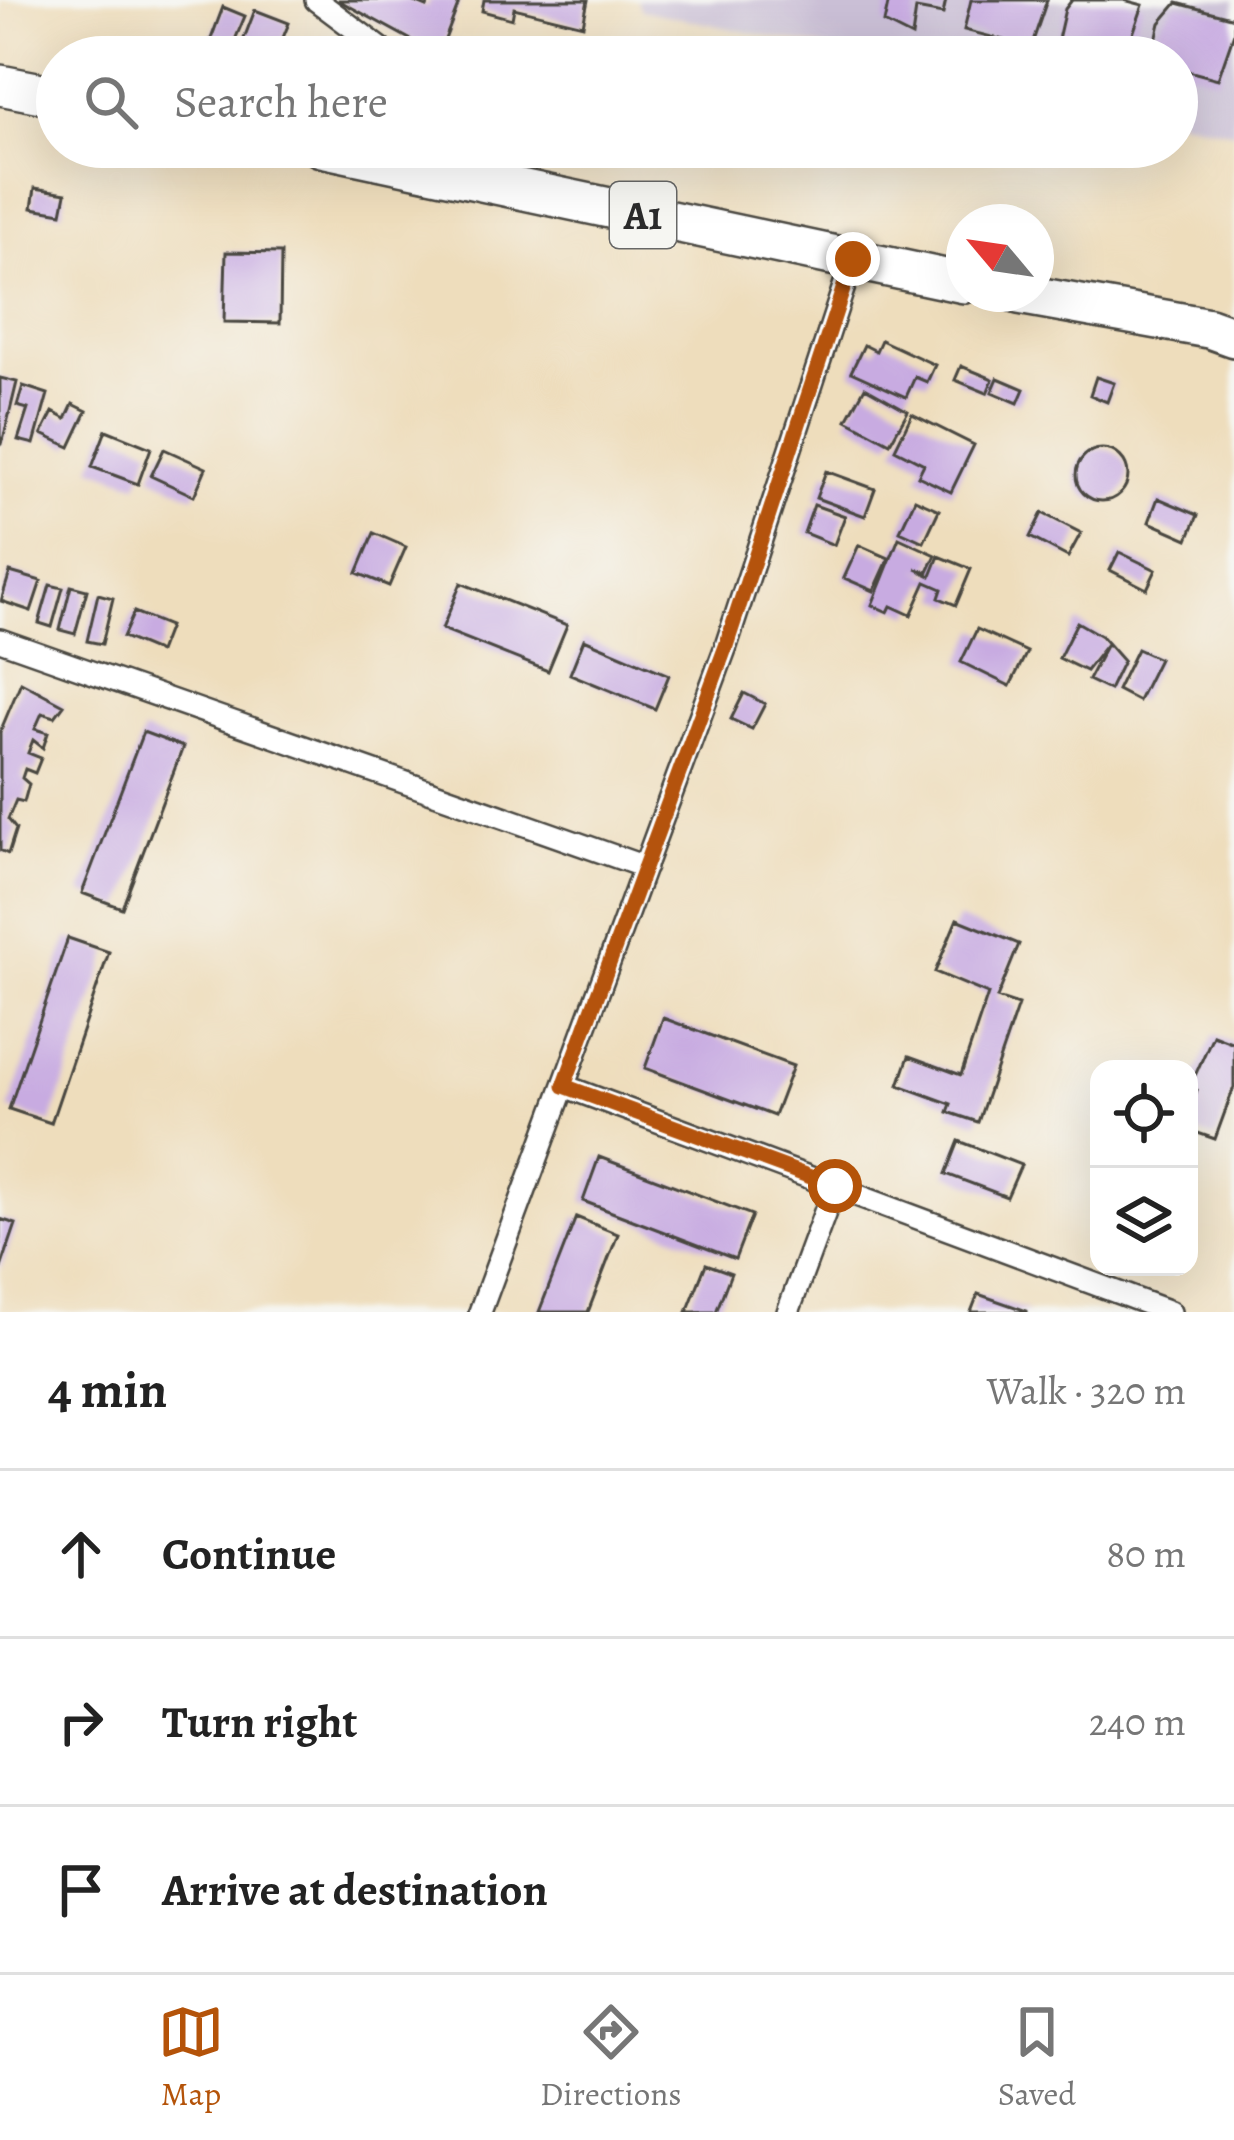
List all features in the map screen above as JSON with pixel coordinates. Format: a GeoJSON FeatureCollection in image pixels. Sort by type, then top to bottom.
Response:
{"type":"FeatureCollection","features":[{"type":"Feature","properties":{"kind":"highway"},"geometry":{"type":"LineString","coordinates":[[0,85],[36,92]]}},
{"type":"Feature","properties":{"kind":"highway","name":"A1"},"geometry":{"type":"LineString","coordinates":[[434,168],[946,279]]}},
{"type":"Feature","properties":{"kind":"highway"},"geometry":{"type":"LineString","coordinates":[[1054,300],[1209,328],[1234,337]]}},
{"type":"Feature","properties":{"kind":"street"},"geometry":{"type":"LineString","coordinates":[[316,0],[364,36]]}},
{"type":"Feature","properties":{"kind":"street"},"geometry":{"type":"LineString","coordinates":[[480,1312],[726,646],[853,259]]}},
{"type":"Feature","properties":{"kind":"street"},"geometry":{"type":"LineString","coordinates":[[0,640],[645,867]]}},
{"type":"Feature","properties":{"kind":"street"},"geometry":{"type":"LineString","coordinates":[[564,1086],[1170,1312]]}},
{"type":"Feature","properties":{"kind":"street"},"geometry":{"type":"LineString","coordinates":[[788,1312],[835,1186]]}},
{"type":"Feature","properties":{"kind":"shaded area"},"geometry":{"type":"Polygon","coordinates":[[[637,0],[1234,0],[1234,132],[1198,124],[1198,36],[767,36],[641,10],[637,0]]]}},
{"type":"Feature","properties":{"kind":"building"},"geometry":{"type":"Polygon","coordinates":[[[338,0],[410,0],[427,7],[430,0],[460,0],[446,36],[404,36],[338,0]]]}},
{"type":"Feature","properties":{"kind":"building"},"geometry":{"type":"Polygon","coordinates":[[[484,0],[588,0],[583,25],[514,8],[512,19],[482,11],[484,0]]]}},
{"type":"Feature","properties":{"kind":"building"},"geometry":{"type":"Polygon","coordinates":[[[889,0],[946,0],[943,14],[916,9],[912,36],[884,23],[889,0]]]}},
{"type":"Feature","properties":{"kind":"building"},"geometry":{"type":"Polygon","coordinates":[[[971,0],[1047,0],[1035,36],[988,36],[964,30],[971,0]]]}},
{"type":"Feature","properties":{"kind":"building"},"geometry":{"type":"Polygon","coordinates":[[[1072,0],[1124,0],[1143,5],[1132,36],[1059,36],[1072,0]]]}},
{"type":"Feature","properties":{"kind":"building"},"geometry":{"type":"Polygon","coordinates":[[[1177,3],[1234,18],[1234,33],[1218,79],[1198,74],[1198,36],[1157,36],[1160,23],[1177,3]]]}},
{"type":"Feature","properties":{"kind":"building"},"geometry":{"type":"Polygon","coordinates":[[[223,7],[245,16],[237,36],[212,36],[223,7]]]}},
{"type":"Feature","properties":{"kind":"building"},"geometry":{"type":"Polygon","coordinates":[[[255,10],[289,23],[284,36],[245,36],[255,10]]]}},
{"type":"Feature","properties":{"kind":"building"},"geometry":{"type":"Polygon","coordinates":[[[35,188],[66,193],[62,213],[32,208],[35,188]]]}},
{"type":"Feature","properties":{"kind":"building"},"geometry":{"type":"Polygon","coordinates":[[[226,252],[281,253],[280,323],[224,322],[226,252]]]}},
{"type":"Feature","properties":{"kind":"building"},"geometry":{"type":"Polygon","coordinates":[[[881,340],[935,365],[927,382],[915,377],[906,397],[851,372],[864,345],[876,351],[881,340]]]}},
{"type":"Feature","properties":{"kind":"building"},"geometry":{"type":"Polygon","coordinates":[[[961,366],[993,379],[987,393],[955,380],[961,366]]]}},
{"type":"Feature","properties":{"kind":"building"},"geometry":{"type":"Polygon","coordinates":[[[1096,377],[1114,383],[1107,402],[1090,395],[1096,377]]]}},
{"type":"Feature","properties":{"kind":"building"},"geometry":{"type":"Polygon","coordinates":[[[0,378],[17,382],[2,444],[0,444],[0,378]]]}},
{"type":"Feature","properties":{"kind":"building"},"geometry":{"type":"Polygon","coordinates":[[[998,378],[1024,389],[1018,403],[992,392],[998,378]]]}},
{"type":"Feature","properties":{"kind":"building"},"geometry":{"type":"Polygon","coordinates":[[[23,386],[48,394],[34,444],[18,440],[28,409],[17,406],[23,386]]]}},
{"type":"Feature","properties":{"kind":"building"},"geometry":{"type":"Polygon","coordinates":[[[865,387],[908,411],[890,443],[847,420],[865,387]]]}},
{"type":"Feature","properties":{"kind":"building"},"geometry":{"type":"Polygon","coordinates":[[[73,404],[87,411],[70,447],[42,434],[53,412],[66,419],[73,404]]]}},
{"type":"Feature","properties":{"kind":"building"},"geometry":{"type":"Polygon","coordinates":[[[912,414],[974,445],[951,492],[918,476],[924,464],[895,449],[912,414]]]}},
{"type":"Feature","properties":{"kind":"building"},"geometry":{"type":"Polygon","coordinates":[[[106,430],[151,448],[138,484],[92,467],[106,430]]]}},
{"type":"Feature","properties":{"kind":"building"},"geometry":{"type":"Polygon","coordinates":[[[164,449],[206,468],[194,496],[151,476],[164,449]]]}},
{"type":"Feature","properties":{"kind":"building"},"geometry":{"type":"Polygon","coordinates":[[[1102,449],[1121,456],[1128,475],[1121,494],[1102,501],[1083,494],[1076,475],[1083,456],[1102,449]]]}},
{"type":"Feature","properties":{"kind":"building"},"geometry":{"type":"Polygon","coordinates":[[[826,471],[875,489],[865,516],[816,498],[826,471]]]}},
{"type":"Feature","properties":{"kind":"building"},"geometry":{"type":"Polygon","coordinates":[[[1158,498],[1198,515],[1188,539],[1149,522],[1158,498]]]}},
{"type":"Feature","properties":{"kind":"building"},"geometry":{"type":"Polygon","coordinates":[[[915,499],[939,510],[924,542],[900,531],[915,499]]]}},
{"type":"Feature","properties":{"kind":"building"},"geometry":{"type":"Polygon","coordinates":[[[814,505],[845,516],[834,545],[804,533],[814,505]]]}},
{"type":"Feature","properties":{"kind":"building"},"geometry":{"type":"Polygon","coordinates":[[[1042,513],[1081,533],[1068,557],[1030,537],[1042,513]]]}},
{"type":"Feature","properties":{"kind":"building"},"geometry":{"type":"Polygon","coordinates":[[[374,533],[406,547],[389,586],[357,573],[374,533]]]}},
{"type":"Feature","properties":{"kind":"building"},"geometry":{"type":"Polygon","coordinates":[[[899,538],[936,555],[928,572],[916,569],[931,576],[939,556],[971,569],[956,605],[939,598],[942,589],[926,582],[911,615],[891,606],[888,612],[872,605],[899,538]]]}},
{"type":"Feature","properties":{"kind":"building"},"geometry":{"type":"Polygon","coordinates":[[[859,545],[889,558],[874,591],[844,578],[859,545]]]}},
{"type":"Feature","properties":{"kind":"building"},"geometry":{"type":"Polygon","coordinates":[[[1119,552],[1156,570],[1147,589],[1110,570],[1119,552]]]}},
{"type":"Feature","properties":{"kind":"building"},"geometry":{"type":"Polygon","coordinates":[[[10,572],[41,581],[31,611],[1,601],[10,572]]]}},
{"type":"Feature","properties":{"kind":"building"},"geometry":{"type":"Polygon","coordinates":[[[461,583],[567,625],[548,671],[442,629],[461,583]]]}},
{"type":"Feature","properties":{"kind":"building"},"geometry":{"type":"Polygon","coordinates":[[[50,585],[63,588],[52,627],[39,623],[50,585]]]}},
{"type":"Feature","properties":{"kind":"building"},"geometry":{"type":"Polygon","coordinates":[[[71,586],[87,590],[75,634],[60,630],[71,586]]]}},
{"type":"Feature","properties":{"kind":"building"},"geometry":{"type":"Polygon","coordinates":[[[98,594],[113,598],[102,644],[87,641],[98,594]]]}},
{"type":"Feature","properties":{"kind":"building"},"geometry":{"type":"Polygon","coordinates":[[[134,612],[169,626],[159,652],[123,637],[134,612]]]}},
{"type":"Feature","properties":{"kind":"building"},"geometry":{"type":"Polygon","coordinates":[[[1077,622],[1101,636],[1123,661],[1109,690],[1088,680],[1107,644],[1086,671],[1059,658],[1077,622]]]}},
{"type":"Feature","properties":{"kind":"building"},"geometry":{"type":"Polygon","coordinates":[[[977,629],[1027,652],[1010,686],[961,662],[977,629]]]}},
{"type":"Feature","properties":{"kind":"building"},"geometry":{"type":"Polygon","coordinates":[[[584,639],[669,675],[655,709],[570,674],[584,639]]]}},
{"type":"Feature","properties":{"kind":"building"},"geometry":{"type":"Polygon","coordinates":[[[1137,649],[1159,659],[1138,701],[1117,690],[1137,649]]]}},
{"type":"Feature","properties":{"kind":"building"},"geometry":{"type":"Polygon","coordinates":[[[21,682],[64,705],[55,717],[42,713],[35,729],[48,733],[43,748],[33,740],[28,753],[41,758],[35,773],[25,769],[22,778],[29,784],[24,802],[16,800],[8,819],[16,829],[8,854],[0,850],[0,732],[21,682]]]}},
{"type":"Feature","properties":{"kind":"building"},"geometry":{"type":"Polygon","coordinates":[[[744,693],[765,704],[752,729],[731,719],[744,693]]]}},
{"type":"Feature","properties":{"kind":"building"},"geometry":{"type":"Polygon","coordinates":[[[143,732],[183,747],[122,908],[82,893],[143,732]]]}},
{"type":"Feature","properties":{"kind":"building"},"geometry":{"type":"Polygon","coordinates":[[[957,919],[1019,944],[997,998],[1018,1005],[978,1122],[948,1112],[951,1104],[899,1085],[909,1056],[961,1075],[988,994],[935,972],[957,919]]]}},
{"type":"Feature","properties":{"kind":"building"},"geometry":{"type":"Polygon","coordinates":[[[68,938],[109,952],[51,1123],[9,1109],[68,938]]]}},
{"type":"Feature","properties":{"kind":"building"},"geometry":{"type":"Polygon","coordinates":[[[663,1018],[793,1066],[774,1116],[645,1068],[663,1018]]]}},
{"type":"Feature","properties":{"kind":"building"},"geometry":{"type":"Polygon","coordinates":[[[1213,1035],[1234,1043],[1234,1087],[1215,1139],[1198,1133],[1198,1069],[1213,1035]]]}},
{"type":"Feature","properties":{"kind":"building"},"geometry":{"type":"Polygon","coordinates":[[[959,1141],[1021,1165],[1007,1197],[946,1174],[959,1141]]]}},
{"type":"Feature","properties":{"kind":"building"},"geometry":{"type":"Polygon","coordinates":[[[599,1157],[752,1215],[735,1259],[583,1201],[599,1157]]]}},
{"type":"Feature","properties":{"kind":"building"},"geometry":{"type":"Polygon","coordinates":[[[576,1217],[618,1234],[588,1312],[539,1312],[576,1217]]]}},
{"type":"Feature","properties":{"kind":"building"},"geometry":{"type":"Polygon","coordinates":[[[0,1219],[16,1224],[1,1268],[0,1268],[0,1219]]]}},
{"type":"Feature","properties":{"kind":"building"},"geometry":{"type":"Polygon","coordinates":[[[706,1264],[731,1273],[716,1312],[687,1312],[706,1264]]]}},
{"type":"Feature","properties":{"kind":"building"},"geometry":{"type":"Polygon","coordinates":[[[978,1294],[1027,1311],[1027,1312],[971,1312],[978,1294]]]}},
{"type":"Feature","properties":{"kind":"route"},"geometry":{"type":"LineString","coordinates":[[835,1186],[564,1086],[726,646],[853,259]]}}]}
